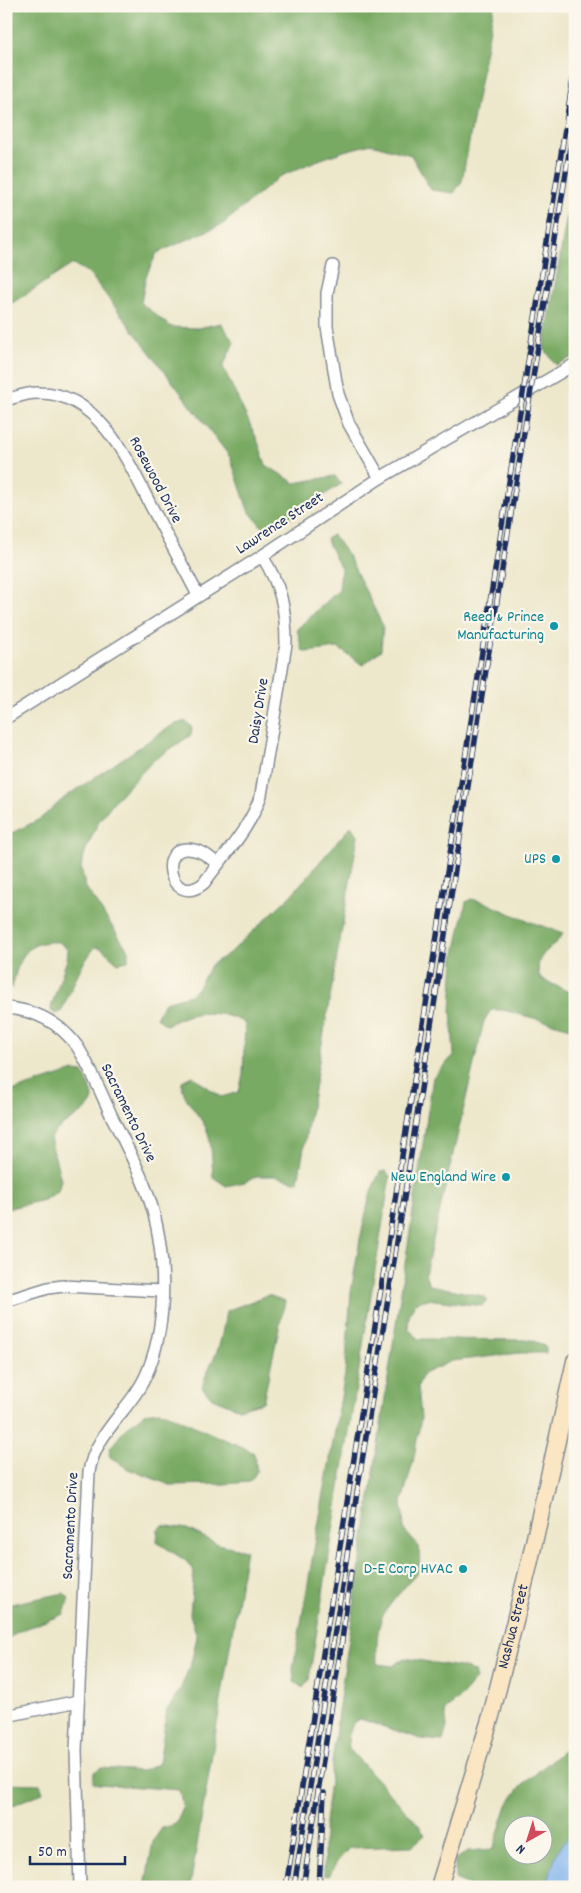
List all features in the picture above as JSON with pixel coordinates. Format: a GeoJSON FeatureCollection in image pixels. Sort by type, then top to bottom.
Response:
{"type":"FeatureCollection","features":[{"type":"Feature","properties":{"kind":"main road","name":"Nashua Street"},"geometry":{"type":"LineString","coordinates":[[439,1887],[491,1716],[528,1569],[575,1361]]}},
{"type":"Feature","properties":{"kind":"street"},"geometry":{"type":"LineString","coordinates":[[333,266],[327,293],[327,327],[338,394],[349,424],[380,478]]}},
{"type":"Feature","properties":{"kind":"street","name":"Lawrence Street"},"geometry":{"type":"LineString","coordinates":[[6,718],[262,556],[380,478],[575,364]]}},
{"type":"Feature","properties":{"kind":"street","name":"Rosewood Drive"},"geometry":{"type":"LineString","coordinates":[[6,400],[40,393],[55,395],[78,405],[105,427],[122,450],[198,595]]}},
{"type":"Feature","properties":{"kind":"street","name":"Daisy Drive"},"geometry":{"type":"LineString","coordinates":[[218,864],[248,824],[256,809],[260,796],[286,644],[286,621],[282,598],[274,576],[262,556]]}},
{"type":"Feature","properties":{"kind":"street","name":"Sacramento Drive"},"geometry":{"type":"LineString","coordinates":[[6,1008],[32,1012],[55,1024],[70,1037],[82,1054],[143,1182],[150,1202],[159,1245],[162,1291],[161,1308],[156,1342],[147,1374],[131,1401],[102,1439],[91,1462],[78,1701],[76,1790],[80,1887]]}},
{"type":"Feature","properties":{"kind":"street"},"geometry":{"type":"LineString","coordinates":[[6,1301],[48,1288],[63,1286],[162,1291]]}},
{"type":"Feature","properties":{"kind":"street"},"geometry":{"type":"LineString","coordinates":[[6,1716],[78,1701]]}},
{"type":"Feature","properties":{"kind":"green space"},"geometry":{"type":"Polygon","coordinates":[[[6,6],[494,6],[462,181],[454,193],[431,190],[411,155],[371,144],[344,151],[279,177],[223,224],[157,253],[146,276],[141,303],[171,327],[198,328],[221,323],[234,342],[223,367],[257,439],[266,465],[295,483],[335,476],[341,484],[267,533],[248,510],[230,457],[89,273],[73,264],[6,307],[6,6]]]}},
{"type":"Feature","properties":{"kind":"green space"},"geometry":{"type":"Polygon","coordinates":[[[575,169],[575,356],[556,365],[544,348],[575,169]]]}},
{"type":"Feature","properties":{"kind":"green space"},"geometry":{"type":"Polygon","coordinates":[[[333,535],[348,555],[383,626],[381,650],[363,665],[338,648],[306,652],[302,650],[297,629],[339,590],[341,569],[326,539],[333,535]]]}},
{"type":"Feature","properties":{"kind":"green space"},"geometry":{"type":"Polygon","coordinates":[[[185,721],[192,727],[191,735],[154,760],[115,800],[99,821],[85,852],[81,867],[85,886],[128,950],[128,961],[118,963],[101,948],[95,947],[81,967],[61,1012],[56,1014],[51,1011],[52,1004],[67,959],[68,950],[59,942],[38,944],[31,948],[21,960],[12,988],[6,985],[6,836],[40,819],[64,798],[171,726],[185,721]]]}},
{"type":"Feature","properties":{"kind":"green space"},"geometry":{"type":"Polygon","coordinates":[[[351,826],[358,836],[298,1182],[275,1176],[257,1176],[245,1182],[226,1186],[213,1177],[208,1133],[185,1095],[182,1081],[192,1076],[221,1097],[239,1092],[243,1074],[245,1023],[225,1015],[209,1013],[194,1014],[166,1025],[156,1017],[165,1002],[190,995],[198,987],[211,965],[232,951],[292,894],[351,826]]]}},
{"type":"Feature","properties":{"kind":"green space"},"geometry":{"type":"Polygon","coordinates":[[[471,899],[484,902],[525,920],[563,933],[541,957],[538,969],[540,978],[575,995],[575,1029],[503,1010],[491,1010],[484,1021],[425,1274],[430,1285],[483,1296],[488,1300],[482,1306],[427,1299],[415,1303],[409,1316],[408,1329],[419,1339],[532,1340],[546,1347],[546,1353],[520,1353],[452,1361],[423,1374],[418,1386],[421,1418],[413,1462],[402,1502],[404,1530],[419,1547],[420,1570],[383,1615],[379,1625],[377,1664],[393,1666],[405,1658],[465,1668],[474,1671],[476,1679],[458,1700],[445,1710],[447,1727],[443,1741],[421,1739],[360,1719],[353,1723],[348,1738],[349,1749],[418,1824],[425,1835],[412,1846],[349,1848],[337,1862],[329,1876],[324,1875],[324,1831],[338,1712],[433,1077],[454,1055],[451,1011],[454,958],[466,902],[471,899]]]}},
{"type":"Feature","properties":{"kind":"green space"},"geometry":{"type":"Polygon","coordinates":[[[74,1071],[83,1072],[93,1098],[87,1109],[60,1127],[50,1138],[61,1180],[58,1191],[44,1200],[6,1209],[6,1093],[74,1071]]]}},
{"type":"Feature","properties":{"kind":"green space"},"geometry":{"type":"Polygon","coordinates":[[[386,1171],[390,1177],[309,1680],[303,1688],[294,1682],[293,1668],[345,1374],[351,1292],[371,1191],[380,1172],[386,1171]]]}},
{"type":"Feature","properties":{"kind":"green space"},"geometry":{"type":"Polygon","coordinates":[[[268,1295],[285,1301],[263,1402],[239,1409],[212,1398],[202,1388],[219,1346],[226,1311],[268,1295]]]}},
{"type":"Feature","properties":{"kind":"green space"},"geometry":{"type":"Polygon","coordinates":[[[159,1411],[254,1453],[257,1471],[250,1482],[170,1485],[128,1469],[110,1457],[110,1448],[126,1428],[145,1413],[159,1411]]]}},
{"type":"Feature","properties":{"kind":"green space"},"geometry":{"type":"Polygon","coordinates":[[[162,1525],[187,1529],[218,1544],[246,1550],[190,1887],[145,1887],[153,1841],[162,1828],[176,1824],[183,1808],[179,1790],[98,1784],[93,1782],[94,1772],[101,1768],[142,1771],[159,1763],[167,1710],[180,1690],[191,1663],[197,1637],[190,1614],[194,1571],[186,1561],[157,1542],[158,1530],[162,1525]]]}},
{"type":"Feature","properties":{"kind":"green space"},"geometry":{"type":"Polygon","coordinates":[[[64,1593],[69,1598],[64,1614],[17,1632],[6,1641],[6,1605],[64,1593]]]}},
{"type":"Feature","properties":{"kind":"green space"},"geometry":{"type":"Polygon","coordinates":[[[575,1741],[575,1829],[557,1852],[554,1862],[554,1816],[504,1816],[504,1866],[553,1866],[546,1887],[470,1887],[455,1879],[455,1860],[468,1851],[493,1849],[507,1805],[522,1785],[575,1741]]]}},
{"type":"Feature","properties":{"kind":"green space"},"geometry":{"type":"Polygon","coordinates":[[[6,1783],[40,1784],[43,1793],[6,1809],[6,1783]]]}},
{"type":"Feature","properties":{"kind":"water"},"geometry":{"type":"Polygon","coordinates":[[[575,1829],[575,1887],[546,1887],[557,1852],[575,1829]]]}},
{"type":"Feature","properties":{"kind":"railway"},"geometry":{"type":"LineString","coordinates":[[286,1887],[575,66]]}},
{"type":"Feature","properties":{"kind":"railway"},"geometry":{"type":"LineString","coordinates":[[294,1887],[575,116]]}},
{"type":"Feature","properties":{"kind":"railway"},"geometry":{"type":"LineString","coordinates":[[303,1887],[351,1572]]}},
{"type":"Feature","properties":{"kind":"railway"},"geometry":{"type":"LineString","coordinates":[[319,1887],[324,1793]]}},
{"type":"Feature","properties":{"kind":"place","name":"Reed & Prince Manufacturing"},"geometry":{"type":"Point","coordinates":[554,626]}},
{"type":"Feature","properties":{"kind":"place","name":"UPS"},"geometry":{"type":"Point","coordinates":[556,859]}},
{"type":"Feature","properties":{"kind":"place","name":"New England Wire"},"geometry":{"type":"Point","coordinates":[506,1177]}},
{"type":"Feature","properties":{"kind":"place","name":"D-E Corp HVAC"},"geometry":{"type":"Point","coordinates":[463,1569]}}]}
